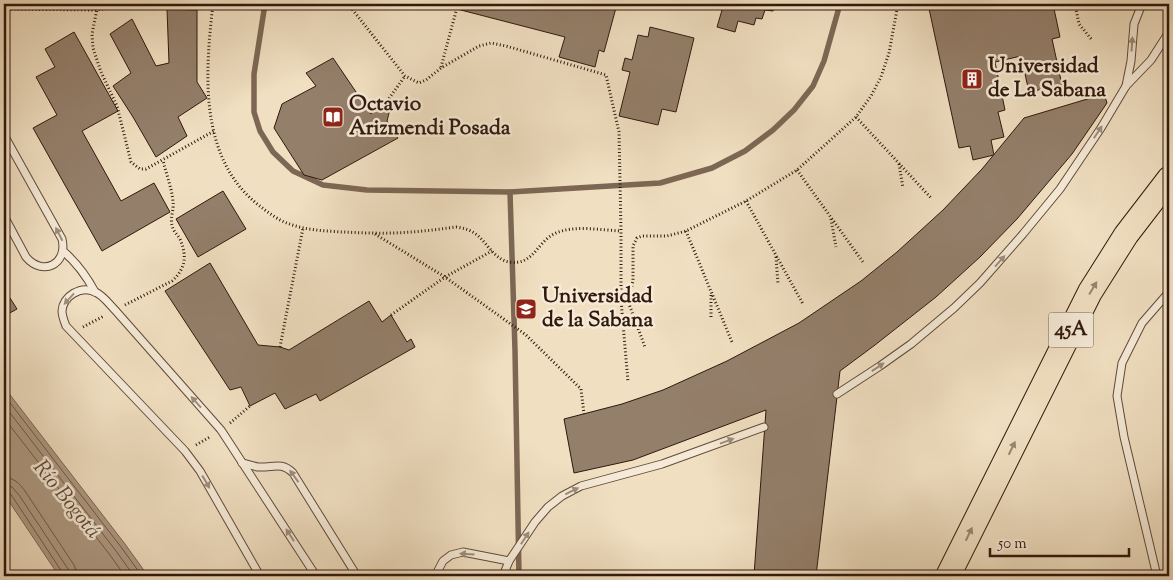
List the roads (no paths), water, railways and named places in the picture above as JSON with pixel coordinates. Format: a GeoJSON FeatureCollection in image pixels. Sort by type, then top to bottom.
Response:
{"type":"FeatureCollection","features":[{"type":"Feature","properties":{"kind":"highway","name":"45A"},"geometry":{"type":"LineString","coordinates":[[948,576],[1090,292],[1126,235],[1169,179]]}},
{"type":"Feature","properties":{"kind":"lane"},"geometry":{"type":"LineString","coordinates":[[1126,86],[1131,61],[1134,24],[1142,4]]}},
{"type":"Feature","properties":{"kind":"lane"},"geometry":{"type":"LineString","coordinates":[[836,394],[911,344],[954,308],[980,282],[1024,234],[1060,189],[1102,128],[1126,86],[1151,60],[1169,32]]}},
{"type":"Feature","properties":{"kind":"lane"},"geometry":{"type":"LineString","coordinates":[[4,135],[62,240],[63,251],[58,261],[50,266],[34,265],[26,258],[4,216]]}},
{"type":"Feature","properties":{"kind":"lane"},"geometry":{"type":"LineString","coordinates":[[63,251],[78,265],[94,292]]}},
{"type":"Feature","properties":{"kind":"lane"},"geometry":{"type":"LineString","coordinates":[[260,576],[200,471],[185,451],[66,326],[62,308],[64,302],[76,292],[83,290],[94,292],[101,296],[221,430],[316,576]]}},
{"type":"Feature","properties":{"kind":"lane"},"geometry":{"type":"LineString","coordinates":[[1157,576],[1124,437],[1117,396],[1122,363],[1142,324],[1169,292]]}},
{"type":"Feature","properties":{"kind":"lane"},"geometry":{"type":"LineString","coordinates":[[503,576],[535,522],[548,507],[562,496],[580,486],[662,464],[764,427]]}},
{"type":"Feature","properties":{"kind":"lane"},"geometry":{"type":"LineString","coordinates":[[242,463],[260,467],[279,465],[288,468],[293,473],[357,576]]}},
{"type":"Feature","properties":{"kind":"lane"},"geometry":{"type":"LineString","coordinates":[[435,576],[443,562],[451,555],[463,552],[512,558]]}},
{"type":"Feature","properties":{"kind":"water","name":"Río Bogotá"},"geometry":{"type":"Polygon","coordinates":[[[4,387],[148,576],[59,576],[4,494],[4,387]]]}},
{"type":"Feature","properties":{"kind":"waterway"},"geometry":{"type":"LineString","coordinates":[[265,4],[254,74],[254,112],[260,131],[273,152],[293,171],[323,185],[367,190],[510,192],[660,183],[712,168],[745,151],[773,130],[794,110],[813,86],[824,61],[840,4]]}},
{"type":"Feature","properties":{"kind":"waterway"},"geometry":{"type":"LineString","coordinates":[[510,192],[519,576]]}},
{"type":"Feature","properties":{"kind":"place","name":"Universidad de La Sabana"},"geometry":{"type":"Point","coordinates":[972,79]}},
{"type":"Feature","properties":{"kind":"place","name":"Octavio Arizmendi Posada"},"geometry":{"type":"Point","coordinates":[333,117]}},
{"type":"Feature","properties":{"kind":"place","name":"Universidad de la Sabana"},"geometry":{"type":"Point","coordinates":[526,309]}}]}
